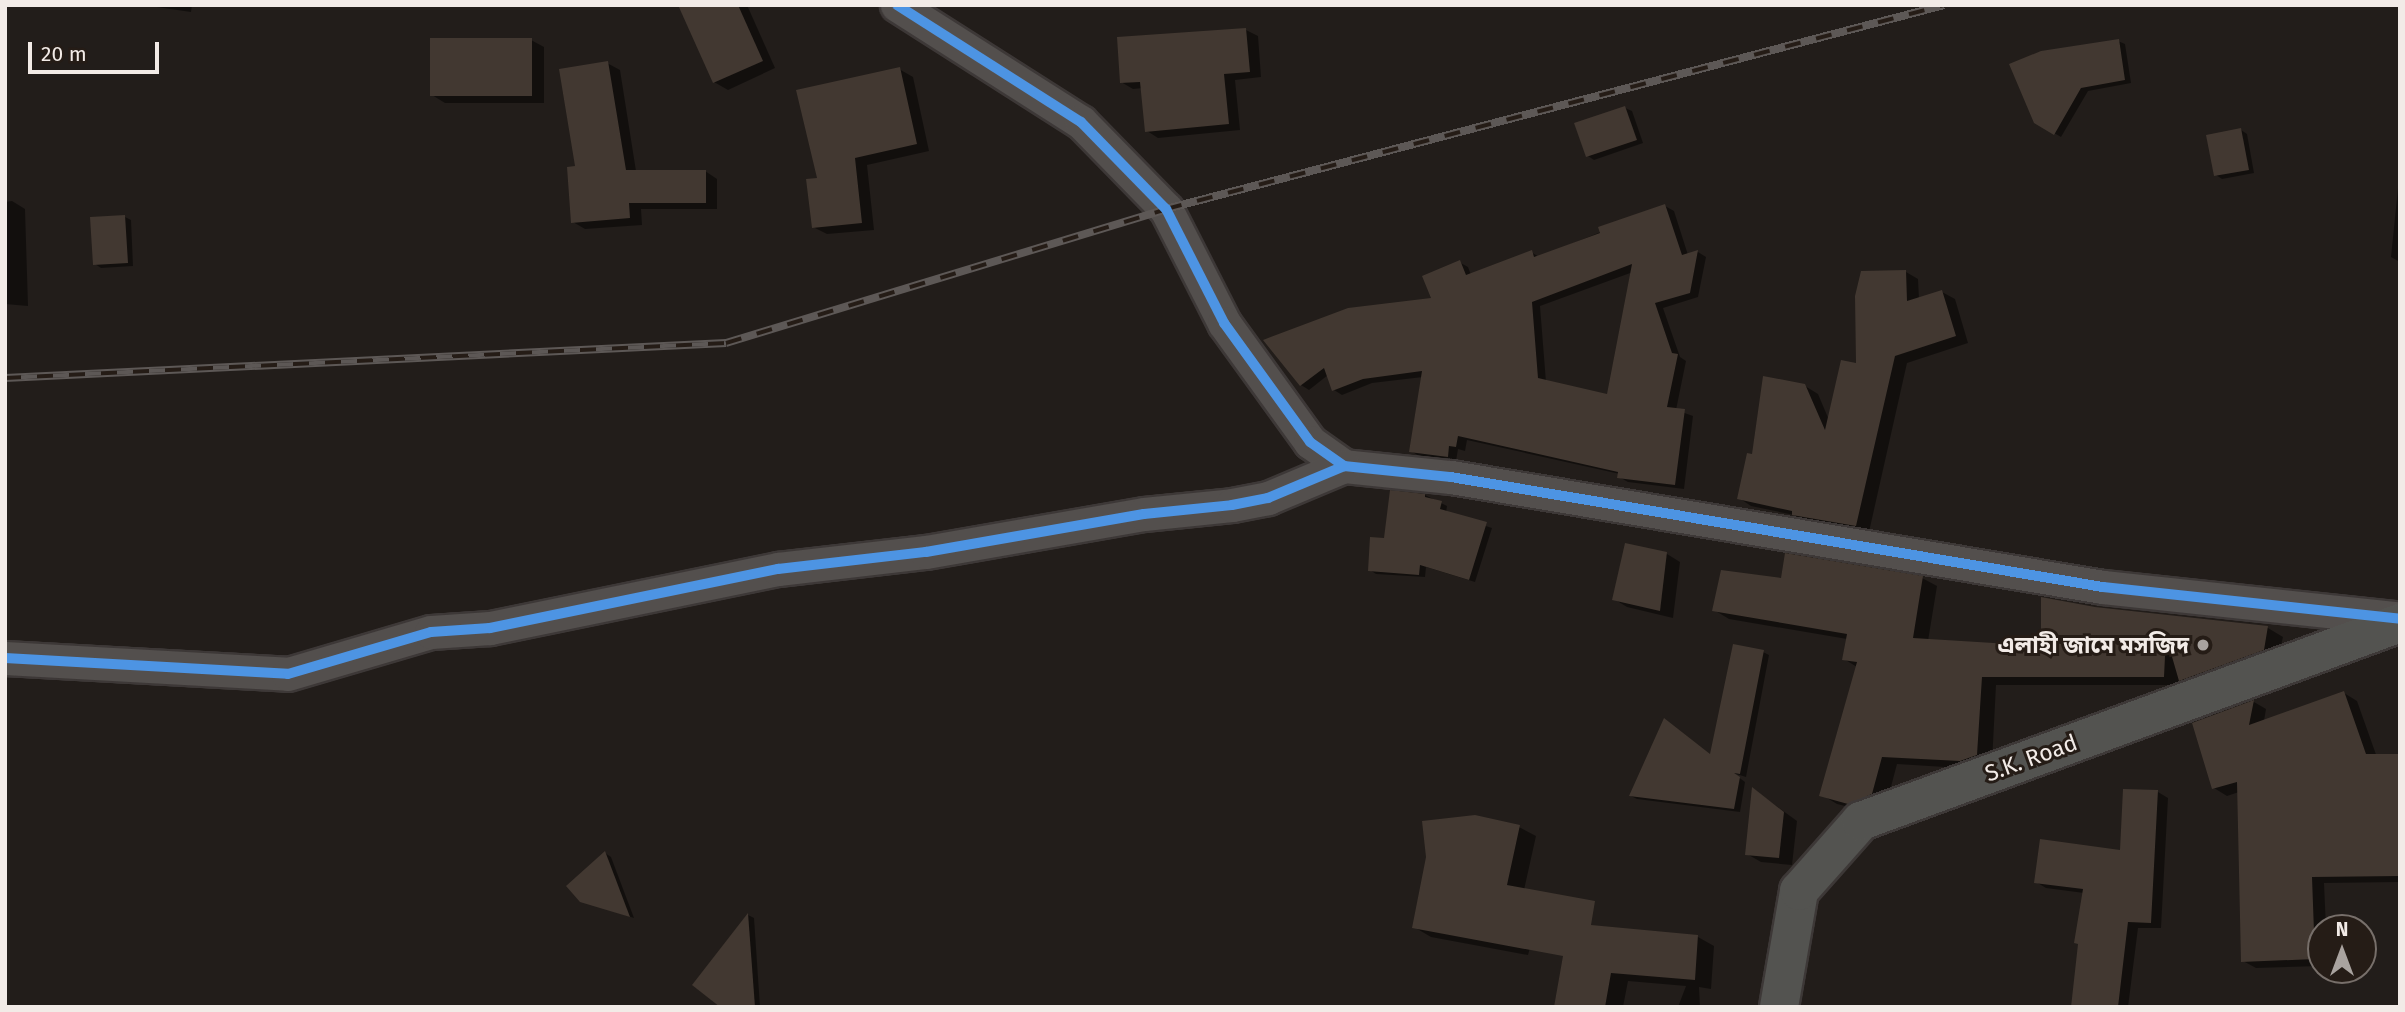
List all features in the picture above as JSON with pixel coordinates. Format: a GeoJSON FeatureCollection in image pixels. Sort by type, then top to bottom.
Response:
{"type":"FeatureCollection","features":[{"type":"Feature","properties":{"kind":"main road","name":"S.K. Road"},"geometry":{"type":"LineString","coordinates":[[1779,1007],[1800,891],[1861,821],[2400,621]]}},
{"type":"Feature","properties":{"kind":"street"},"geometry":{"type":"LineString","coordinates":[[897,5],[1081,122],[1166,209],[1224,323],[1310,442],[1344,467]]}},
{"type":"Feature","properties":{"kind":"street"},"geometry":{"type":"LineString","coordinates":[[5,658],[288,674],[431,632],[490,628],[778,569],[926,552],[1144,514],[1231,505],[1268,498],[1344,467],[1451,477],[2103,587],[2400,621]]}},
{"type":"Feature","properties":{"kind":"building"},"geometry":{"type":"Polygon","coordinates":[[[678,5],[738,5],[763,61],[713,83],[678,5]]]}},
{"type":"Feature","properties":{"kind":"building"},"geometry":{"type":"Polygon","coordinates":[[[1246,28],[1250,72],[1224,74],[1229,124],[1145,132],[1140,82],[1120,83],[1117,37],[1246,28]]]}},
{"type":"Feature","properties":{"kind":"building"},"geometry":{"type":"Polygon","coordinates":[[[430,38],[532,38],[532,96],[430,96],[430,38]]]}},
{"type":"Feature","properties":{"kind":"building"},"geometry":{"type":"Polygon","coordinates":[[[2119,39],[2125,80],[2081,88],[2054,135],[2034,123],[2009,64],[2041,51],[2119,39]]]}},
{"type":"Feature","properties":{"kind":"building"},"geometry":{"type":"Polygon","coordinates":[[[608,61],[626,170],[706,170],[706,203],[629,203],[630,218],[571,223],[567,167],[575,166],[559,69],[608,61]]]}},
{"type":"Feature","properties":{"kind":"building"},"geometry":{"type":"Polygon","coordinates":[[[900,67],[917,144],[855,158],[862,223],[812,228],[806,179],[817,178],[796,90],[900,67]]]}},
{"type":"Feature","properties":{"kind":"building"},"geometry":{"type":"Polygon","coordinates":[[[1625,106],[1637,140],[1586,157],[1574,123],[1625,106]]]}},
{"type":"Feature","properties":{"kind":"building"},"geometry":{"type":"Polygon","coordinates":[[[2241,128],[2249,170],[2214,176],[2206,135],[2241,128]]]}},
{"type":"Feature","properties":{"kind":"building"},"geometry":{"type":"Polygon","coordinates":[[[1665,204],[1682,255],[1698,250],[1690,293],[1655,303],[1672,353],[1678,354],[1667,407],[1685,409],[1675,485],[1617,478],[1618,472],[1458,436],[1456,447],[1449,446],[1448,457],[1409,452],[1422,371],[1363,379],[1332,391],[1324,368],[1300,386],[1263,340],[1348,308],[1431,298],[1422,276],[1460,260],[1466,275],[1532,250],[1534,257],[1600,233],[1598,227],[1665,204]],[[1632,264],[1532,302],[1538,378],[1607,394],[1632,264]]]}},
{"type":"Feature","properties":{"kind":"building"},"geometry":{"type":"Polygon","coordinates":[[[125,215],[128,263],[93,265],[90,217],[125,215]]]}},
{"type":"Feature","properties":{"kind":"building"},"geometry":{"type":"Polygon","coordinates":[[[1906,270],[1907,301],[1942,290],[1956,336],[1895,356],[1856,526],[1792,515],[1792,511],[1737,499],[1747,453],[1752,454],[1763,376],[1805,384],[1825,430],[1841,360],[1856,363],[1855,296],[1861,271],[1906,270]]]}},
{"type":"Feature","properties":{"kind":"building"},"geometry":{"type":"Polygon","coordinates":[[[1390,490],[1425,494],[1425,497],[1442,501],[1440,509],[1487,522],[1469,580],[1420,565],[1419,575],[1368,571],[1370,537],[1384,538],[1390,490]]]}},
{"type":"Feature","properties":{"kind":"building"},"geometry":{"type":"Polygon","coordinates":[[[1625,543],[1667,552],[1660,611],[1612,600],[1625,543]]]}},
{"type":"Feature","properties":{"kind":"building"},"geometry":{"type":"Polygon","coordinates":[[[1785,553],[1923,576],[1913,638],[2041,646],[2041,597],[2095,607],[2268,626],[2264,650],[2179,681],[2166,636],[2164,677],[1982,677],[1977,755],[1960,761],[1882,757],[1872,794],[1848,804],[1819,796],[1857,662],[1842,660],[1847,634],[1712,611],[1721,570],[1781,578],[1785,553]]]}},
{"type":"Feature","properties":{"kind":"building"},"geometry":{"type":"Polygon","coordinates":[[[1733,644],[1764,650],[1740,774],[1734,773],[1740,777],[1734,809],[1629,796],[1664,718],[1710,754],[1733,644]]]}},
{"type":"Feature","properties":{"kind":"building"},"geometry":{"type":"Polygon","coordinates":[[[2344,691],[2366,754],[2400,754],[2400,876],[2312,877],[2313,914],[2307,914],[2307,959],[2241,962],[2237,782],[2212,789],[2192,723],[2254,700],[2249,725],[2344,691]]]}},
{"type":"Feature","properties":{"kind":"building"},"geometry":{"type":"Polygon","coordinates":[[[1752,787],[1784,812],[1779,858],[1745,855],[1752,787]]]}},
{"type":"Feature","properties":{"kind":"building"},"geometry":{"type":"Polygon","coordinates":[[[2123,789],[2158,790],[2151,923],[2128,922],[2118,1007],[2071,1007],[2078,944],[2074,943],[2083,889],[2034,883],[2040,839],[2120,850],[2123,789]]]}},
{"type":"Feature","properties":{"kind":"building"},"geometry":{"type":"Polygon","coordinates":[[[1475,815],[1520,825],[1507,885],[1595,901],[1591,925],[1698,935],[1695,980],[1611,973],[1605,1007],[1554,1007],[1563,956],[1412,928],[1426,857],[1422,821],[1475,815]]]}},
{"type":"Feature","properties":{"kind":"building"},"geometry":{"type":"Polygon","coordinates":[[[605,851],[630,917],[580,902],[566,886],[605,851]]]}},
{"type":"Feature","properties":{"kind":"building"},"geometry":{"type":"Polygon","coordinates":[[[748,913],[755,1007],[720,1007],[692,985],[748,913]]]}},
{"type":"Feature","properties":{"kind":"railway"},"geometry":{"type":"LineString","coordinates":[[5,378],[726,343],[1166,209],[1944,5]]}},
{"type":"Feature","properties":{"kind":"cycle path"},"geometry":{"type":"LineString","coordinates":[[897,5],[1081,122],[1166,209],[1224,323],[1310,442],[1344,466],[1451,477],[2103,587],[2400,619]]}},
{"type":"Feature","properties":{"kind":"cycle path"},"geometry":{"type":"LineString","coordinates":[[5,658],[288,674],[431,632],[490,628],[778,569],[926,552],[1144,514],[1232,505],[1268,498],[1344,466]]}},
{"type":"Feature","properties":{"kind":"place","name":"এলাহী জামে মসজিদ"},"geometry":{"type":"Point","coordinates":[2203,645]}}]}
